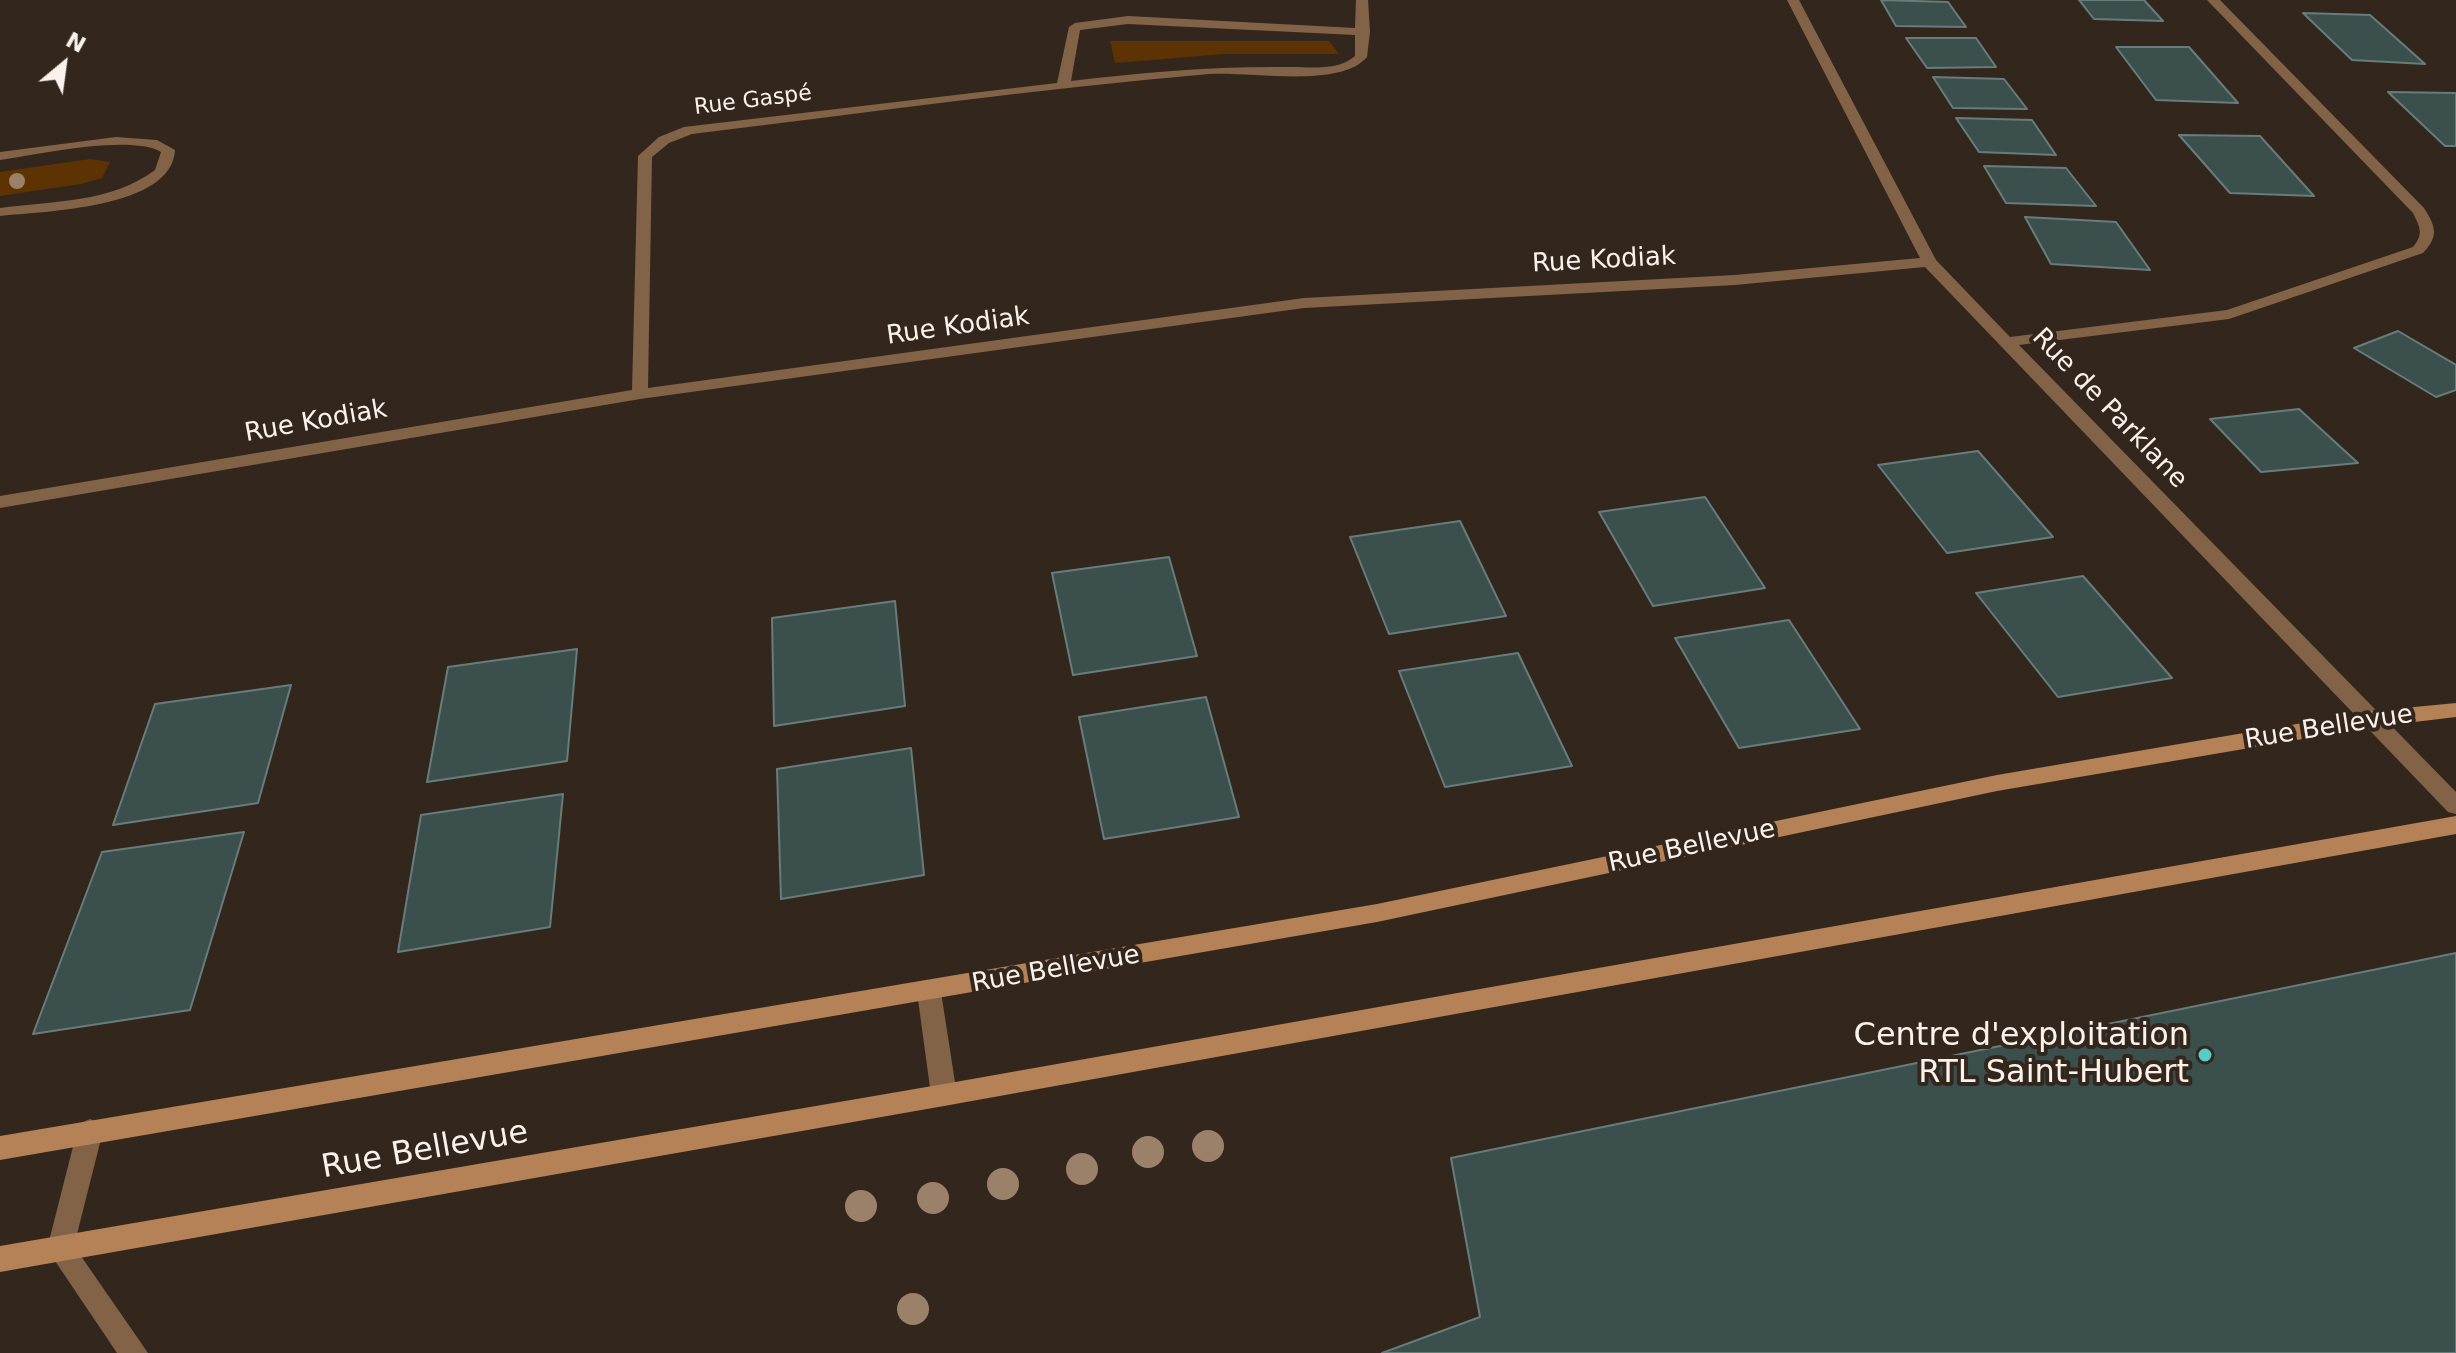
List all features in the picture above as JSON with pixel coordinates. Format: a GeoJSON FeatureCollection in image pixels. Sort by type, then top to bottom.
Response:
{"type":"FeatureCollection","features":[{"type":"Feature","properties":{"kind":"street","name":"Rue Gaspé"},"geometry":{"type":"LineString","coordinates":[[640,394],[645,156],[664,140],[689,130],[1214,70],[1321,71],[1351,66],[1361,57],[1364,32],[1362,0]]}},
{"type":"Feature","properties":{"kind":"street","name":"Rue de Parklane"},"geometry":{"type":"LineString","coordinates":[[1793,0],[1929,262],[2456,806]]}},
{"type":"Feature","properties":{"kind":"street"},"geometry":{"type":"LineString","coordinates":[[2006,342],[2229,314],[2405,254],[2425,243],[2428,228],[2419,211],[2213,0]]}},
{"type":"Feature","properties":{"kind":"street"},"geometry":{"type":"LineString","coordinates":[[1063,87],[1075,27],[1128,20],[1364,32]]}},
{"type":"Feature","properties":{"kind":"street"},"geometry":{"type":"LineString","coordinates":[[0,156],[135,139],[161,143],[168,150],[163,169],[143,185],[105,196],[0,212]]}},
{"type":"Feature","properties":{"kind":"street","name":"Rue Kodiak"},"geometry":{"type":"LineString","coordinates":[[0,502],[640,394],[1304,303],[1735,280],[1929,262]]}},
{"type":"Feature","properties":{"kind":"street","name":"Rue Bellevue"},"geometry":{"type":"LineString","coordinates":[[0,1148],[929,992],[1377,913],[1997,783],[2373,719],[2456,710]]}},
{"type":"Feature","properties":{"kind":"street","name":"Rue Bellevue"},"geometry":{"type":"LineString","coordinates":[[0,1259],[944,1095],[2456,825]]}},
{"type":"Feature","properties":{"kind":"street"},"geometry":{"type":"LineString","coordinates":[[929,992],[944,1095]]}},
{"type":"Feature","properties":{"kind":"street"},"geometry":{"type":"LineString","coordinates":[[90,1131],[60,1249],[134,1353]]}},
{"type":"Feature","properties":{"kind":"shaded area"},"geometry":{"type":"Polygon","coordinates":[[[1110,41],[1329,41],[1339,54],[1223,54],[1115,63],[1110,41]]]}},
{"type":"Feature","properties":{"kind":"shaded area"},"geometry":{"type":"Polygon","coordinates":[[[90,159],[110,162],[102,178],[0,196],[0,172],[90,159]]]}},
{"type":"Feature","properties":{"kind":"building"},"geometry":{"type":"Polygon","coordinates":[[[1881,0],[1948,2],[1966,27],[1896,26],[1881,0]]]}},
{"type":"Feature","properties":{"kind":"building"},"geometry":{"type":"Polygon","coordinates":[[[2079,0],[2144,0],[2163,21],[2094,19],[2079,0]]]}},
{"type":"Feature","properties":{"kind":"building"},"geometry":{"type":"Polygon","coordinates":[[[2303,13],[2370,15],[2425,64],[2352,60],[2303,13]]]}},
{"type":"Feature","properties":{"kind":"building"},"geometry":{"type":"Polygon","coordinates":[[[1906,38],[1976,38],[1996,67],[1927,68],[1906,38]]]}},
{"type":"Feature","properties":{"kind":"building"},"geometry":{"type":"Polygon","coordinates":[[[2116,47],[2189,47],[2238,103],[2156,100],[2116,47]]]}},
{"type":"Feature","properties":{"kind":"building"},"geometry":{"type":"Polygon","coordinates":[[[1933,77],[2004,79],[2027,109],[1953,108],[1933,77]]]}},
{"type":"Feature","properties":{"kind":"building"},"geometry":{"type":"Polygon","coordinates":[[[2388,92],[2456,93],[2456,146],[2445,146],[2388,92]]]}},
{"type":"Feature","properties":{"kind":"building"},"geometry":{"type":"Polygon","coordinates":[[[1956,118],[2032,120],[2056,155],[1979,152],[1956,118]]]}},
{"type":"Feature","properties":{"kind":"building"},"geometry":{"type":"Polygon","coordinates":[[[2179,135],[2260,136],[2314,196],[2230,193],[2179,135]]]}},
{"type":"Feature","properties":{"kind":"building"},"geometry":{"type":"Polygon","coordinates":[[[1984,166],[2066,168],[2096,206],[2006,203],[1984,166]]]}},
{"type":"Feature","properties":{"kind":"building"},"geometry":{"type":"Polygon","coordinates":[[[2025,217],[2116,222],[2150,270],[2051,264],[2025,217]]]}},
{"type":"Feature","properties":{"kind":"building"},"geometry":{"type":"Polygon","coordinates":[[[2398,331],[2456,365],[2456,390],[2436,397],[2354,348],[2398,331]]]}},
{"type":"Feature","properties":{"kind":"building"},"geometry":{"type":"Polygon","coordinates":[[[2299,409],[2358,463],[2261,472],[2210,419],[2299,409]]]}},
{"type":"Feature","properties":{"kind":"building"},"geometry":{"type":"Polygon","coordinates":[[[1978,451],[2053,537],[1947,553],[1878,465],[1978,451]]]}},
{"type":"Feature","properties":{"kind":"building"},"geometry":{"type":"Polygon","coordinates":[[[1705,497],[1765,588],[1653,606],[1599,512],[1705,497]]]}},
{"type":"Feature","properties":{"kind":"building"},"geometry":{"type":"Polygon","coordinates":[[[1460,521],[1506,616],[1389,634],[1350,537],[1460,521]]]}},
{"type":"Feature","properties":{"kind":"building"},"geometry":{"type":"Polygon","coordinates":[[[1169,557],[1197,656],[1073,675],[1052,573],[1169,557]]]}},
{"type":"Feature","properties":{"kind":"building"},"geometry":{"type":"Polygon","coordinates":[[[2083,576],[2172,678],[2058,697],[1976,593],[2083,576]]]}},
{"type":"Feature","properties":{"kind":"building"},"geometry":{"type":"Polygon","coordinates":[[[895,601],[905,706],[774,726],[772,618],[895,601]]]}},
{"type":"Feature","properties":{"kind":"building"},"geometry":{"type":"Polygon","coordinates":[[[1789,620],[1860,729],[1739,748],[1675,638],[1789,620]]]}},
{"type":"Feature","properties":{"kind":"building"},"geometry":{"type":"Polygon","coordinates":[[[577,649],[567,761],[427,782],[448,667],[577,649]]]}},
{"type":"Feature","properties":{"kind":"building"},"geometry":{"type":"Polygon","coordinates":[[[1518,653],[1572,766],[1445,787],[1399,671],[1518,653]]]}},
{"type":"Feature","properties":{"kind":"building"},"geometry":{"type":"Polygon","coordinates":[[[291,685],[258,803],[113,825],[155,704],[291,685]]]}},
{"type":"Feature","properties":{"kind":"building"},"geometry":{"type":"Polygon","coordinates":[[[1206,697],[1239,817],[1104,839],[1079,717],[1206,697]]]}},
{"type":"Feature","properties":{"kind":"building"},"geometry":{"type":"Polygon","coordinates":[[[911,748],[924,875],[781,899],[777,769],[911,748]]]}},
{"type":"Feature","properties":{"kind":"building"},"geometry":{"type":"Polygon","coordinates":[[[563,794],[550,927],[398,952],[421,815],[563,794]]]}},
{"type":"Feature","properties":{"kind":"building"},"geometry":{"type":"Polygon","coordinates":[[[244,832],[190,1010],[33,1034],[102,852],[244,832]]]}},
{"type":"Feature","properties":{"kind":"building","name":"Centre d'exploitation RTL Saint-Hubert"},"geometry":{"type":"Polygon","coordinates":[[[2456,953],[2456,1353],[1382,1353],[1480,1317],[1451,1158],[2456,953]]]}},
{"type":"Feature","properties":{"kind":"place","name":"Centre d'exploitation RTL Saint-Hubert"},"geometry":{"type":"Point","coordinates":[2205,1055]}}]}
